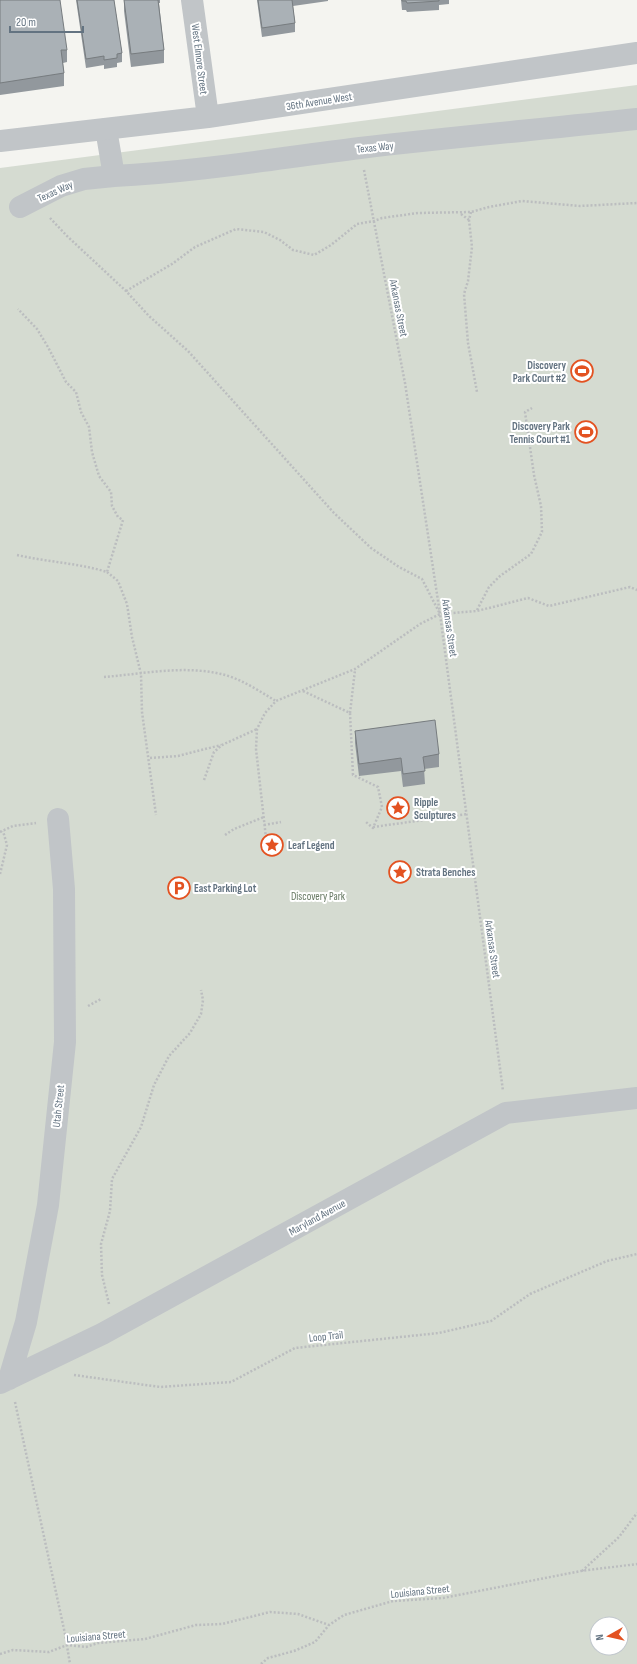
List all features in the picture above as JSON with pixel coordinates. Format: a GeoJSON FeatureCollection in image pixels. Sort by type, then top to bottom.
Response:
{"type":"FeatureCollection","features":[{"type":"Feature","properties":{"kind":"street","name":"West Elmore Street"},"geometry":{"type":"LineString","coordinates":[[192,0],[208,117]]}},
{"type":"Feature","properties":{"kind":"street","name":"36th Avenue West"},"geometry":{"type":"LineString","coordinates":[[0,141],[208,117],[637,53]]}},
{"type":"Feature","properties":{"kind":"street","name":"Texas Way"},"geometry":{"type":"LineString","coordinates":[[26,204],[61,186],[84,179],[249,164],[360,148],[637,119]]}},
{"type":"Feature","properties":{"kind":"street"},"geometry":{"type":"LineString","coordinates":[[106,129],[114,176]]}},
{"type":"Feature","properties":{"kind":"street","name":"Utah Street"},"geometry":{"type":"LineString","coordinates":[[5,1381],[26,1322],[48,1205],[64,1042],[64,888],[49,821]]}},
{"type":"Feature","properties":{"kind":"street","name":"Maryland Avenue"},"geometry":{"type":"LineString","coordinates":[[5,1381],[102,1334],[506,1113],[637,1098]]}},
{"type":"Feature","properties":{"kind":"path","name":"Arkansas Street"},"geometry":{"type":"LineString","coordinates":[[360,148],[406,383],[440,614],[506,1113]]}},
{"type":"Feature","properties":{"kind":"path"},"geometry":{"type":"LineString","coordinates":[[126,291],[172,264],[195,247],[236,229],[264,232],[280,240],[293,250],[314,255],[331,245],[357,224],[382,218],[418,213],[471,212],[522,201],[580,206],[637,203]]}},
{"type":"Feature","properties":{"kind":"path"},"geometry":{"type":"LineString","coordinates":[[26,204],[126,291],[149,316],[188,351],[334,513],[371,548],[399,567],[422,579],[440,614]]}},
{"type":"Feature","properties":{"kind":"path"},"geometry":{"type":"LineString","coordinates":[[471,212],[469,220],[472,247],[468,282],[464,294],[468,343],[477,392]]}},
{"type":"Feature","properties":{"kind":"path"},"geometry":{"type":"LineString","coordinates":[[461,213],[469,220]]}},
{"type":"Feature","properties":{"kind":"path"},"geometry":{"type":"LineString","coordinates":[[18,309],[37,329],[66,382],[76,392],[81,412],[89,427],[92,452],[99,476],[111,492],[112,506],[118,517],[123,520],[107,572]]}},
{"type":"Feature","properties":{"kind":"path"},"geometry":{"type":"LineString","coordinates":[[477,611],[489,587],[500,576],[512,569],[531,554],[542,532],[541,506],[534,475],[525,412],[532,408]]}},
{"type":"Feature","properties":{"kind":"path"},"geometry":{"type":"LineString","coordinates":[[17,555],[40,560],[88,566],[107,572],[118,581],[127,604],[140,674],[142,712],[150,758],[156,815]]}},
{"type":"Feature","properties":{"kind":"path"},"geometry":{"type":"LineString","coordinates":[[266,838],[256,749],[257,729],[265,713],[276,701],[355,669],[420,624],[440,614],[477,611],[528,598],[549,606],[630,587],[637,590]]}},
{"type":"Feature","properties":{"kind":"path"},"geometry":{"type":"LineString","coordinates":[[355,669],[350,713],[353,775],[378,787],[382,807],[373,828]]}},
{"type":"Feature","properties":{"kind":"path"},"geometry":{"type":"LineString","coordinates":[[104,677],[189,670],[221,674],[250,686],[276,701]]}},
{"type":"Feature","properties":{"kind":"path"},"geometry":{"type":"LineString","coordinates":[[303,691],[350,713]]}},
{"type":"Feature","properties":{"kind":"path"},"geometry":{"type":"LineString","coordinates":[[150,758],[178,756],[222,745],[257,729]]}},
{"type":"Feature","properties":{"kind":"path"},"geometry":{"type":"LineString","coordinates":[[204,780],[214,752],[222,745]]}},
{"type":"Feature","properties":{"kind":"path"},"geometry":{"type":"LineString","coordinates":[[366,822],[373,828],[467,814]]}},
{"type":"Feature","properties":{"kind":"path"},"geometry":{"type":"LineString","coordinates":[[225,835],[234,829],[264,818]]}},
{"type":"Feature","properties":{"kind":"path"},"geometry":{"type":"LineString","coordinates":[[0,874],[7,845],[1,831],[13,826],[49,821]]}},
{"type":"Feature","properties":{"kind":"path"},"geometry":{"type":"LineString","coordinates":[[264,825],[281,822]]}},
{"type":"Feature","properties":{"kind":"path"},"geometry":{"type":"LineString","coordinates":[[102,1334],[109,1302],[102,1275],[101,1244],[110,1211],[112,1179],[141,1127],[154,1085],[169,1056],[190,1033],[201,1014],[203,1000],[201,990]]}},
{"type":"Feature","properties":{"kind":"path","name":"Loop Trail"},"geometry":{"type":"LineString","coordinates":[[71,1374],[160,1387],[231,1382],[295,1348],[439,1333],[491,1321],[530,1294],[607,1261],[637,1254]]}},
{"type":"Feature","properties":{"kind":"path"},"geometry":{"type":"LineString","coordinates":[[5,1381],[67,1645],[70,1664]]}},
{"type":"Feature","properties":{"kind":"path"},"geometry":{"type":"LineString","coordinates":[[581,1571],[619,1537],[637,1513]]}},
{"type":"Feature","properties":{"kind":"path","name":"Louisiana Street"},"geometry":{"type":"LineString","coordinates":[[0,1654],[13,1650],[49,1652],[67,1645],[86,1647],[98,1643],[145,1639],[196,1625],[222,1624],[270,1612],[298,1614],[329,1625],[344,1615],[393,1600],[443,1598],[581,1571],[637,1564]]}},
{"type":"Feature","properties":{"kind":"path"},"geometry":{"type":"LineString","coordinates":[[261,1664],[268,1658],[294,1651],[315,1642],[329,1625]]}},
{"type":"Feature","properties":{"kind":"green space","name":"Discovery Park"},"geometry":{"type":"Polygon","coordinates":[[[637,85],[637,1664],[0,1664],[0,168],[637,85]]]}},
{"type":"Feature","properties":{"kind":"building"},"geometry":{"type":"Polygon","coordinates":[[[0,0],[60,0],[67,50],[61,50],[64,73],[0,83],[0,0]]]}},
{"type":"Feature","properties":{"kind":"building"},"geometry":{"type":"Polygon","coordinates":[[[77,0],[114,0],[122,53],[117,54],[117,58],[104,60],[104,56],[86,59],[77,0]]]}},
{"type":"Feature","properties":{"kind":"building"},"geometry":{"type":"Polygon","coordinates":[[[124,0],[158,0],[164,50],[131,54],[124,0]]]}},
{"type":"Feature","properties":{"kind":"building"},"geometry":{"type":"Polygon","coordinates":[[[258,0],[292,0],[295,23],[262,28],[258,0]]]}},
{"type":"Feature","properties":{"kind":"building"},"geometry":{"type":"Polygon","coordinates":[[[402,0],[439,1],[407,3],[406,1],[402,0]]]}},
{"type":"Feature","properties":{"kind":"building"},"geometry":{"type":"Polygon","coordinates":[[[435,720],[439,754],[423,757],[425,771],[403,774],[401,758],[359,764],[355,731],[435,720]]]}},
{"type":"Feature","properties":{"kind":"place","name":"Discovery Park Court #2"},"geometry":{"type":"Point","coordinates":[582,371]}},
{"type":"Feature","properties":{"kind":"place","name":"Discovery Park Tennis Court #1"},"geometry":{"type":"Point","coordinates":[586,432]}},
{"type":"Feature","properties":{"kind":"place","name":"Ripple Sculptures"},"geometry":{"type":"Point","coordinates":[398,808]}},
{"type":"Feature","properties":{"kind":"place","name":"Leaf Legend"},"geometry":{"type":"Point","coordinates":[272,845]}},
{"type":"Feature","properties":{"kind":"place","name":"Strata Benches"},"geometry":{"type":"Point","coordinates":[400,872]}},
{"type":"Feature","properties":{"kind":"place","name":"East Parking Lot"},"geometry":{"type":"Point","coordinates":[179,888]}}]}
